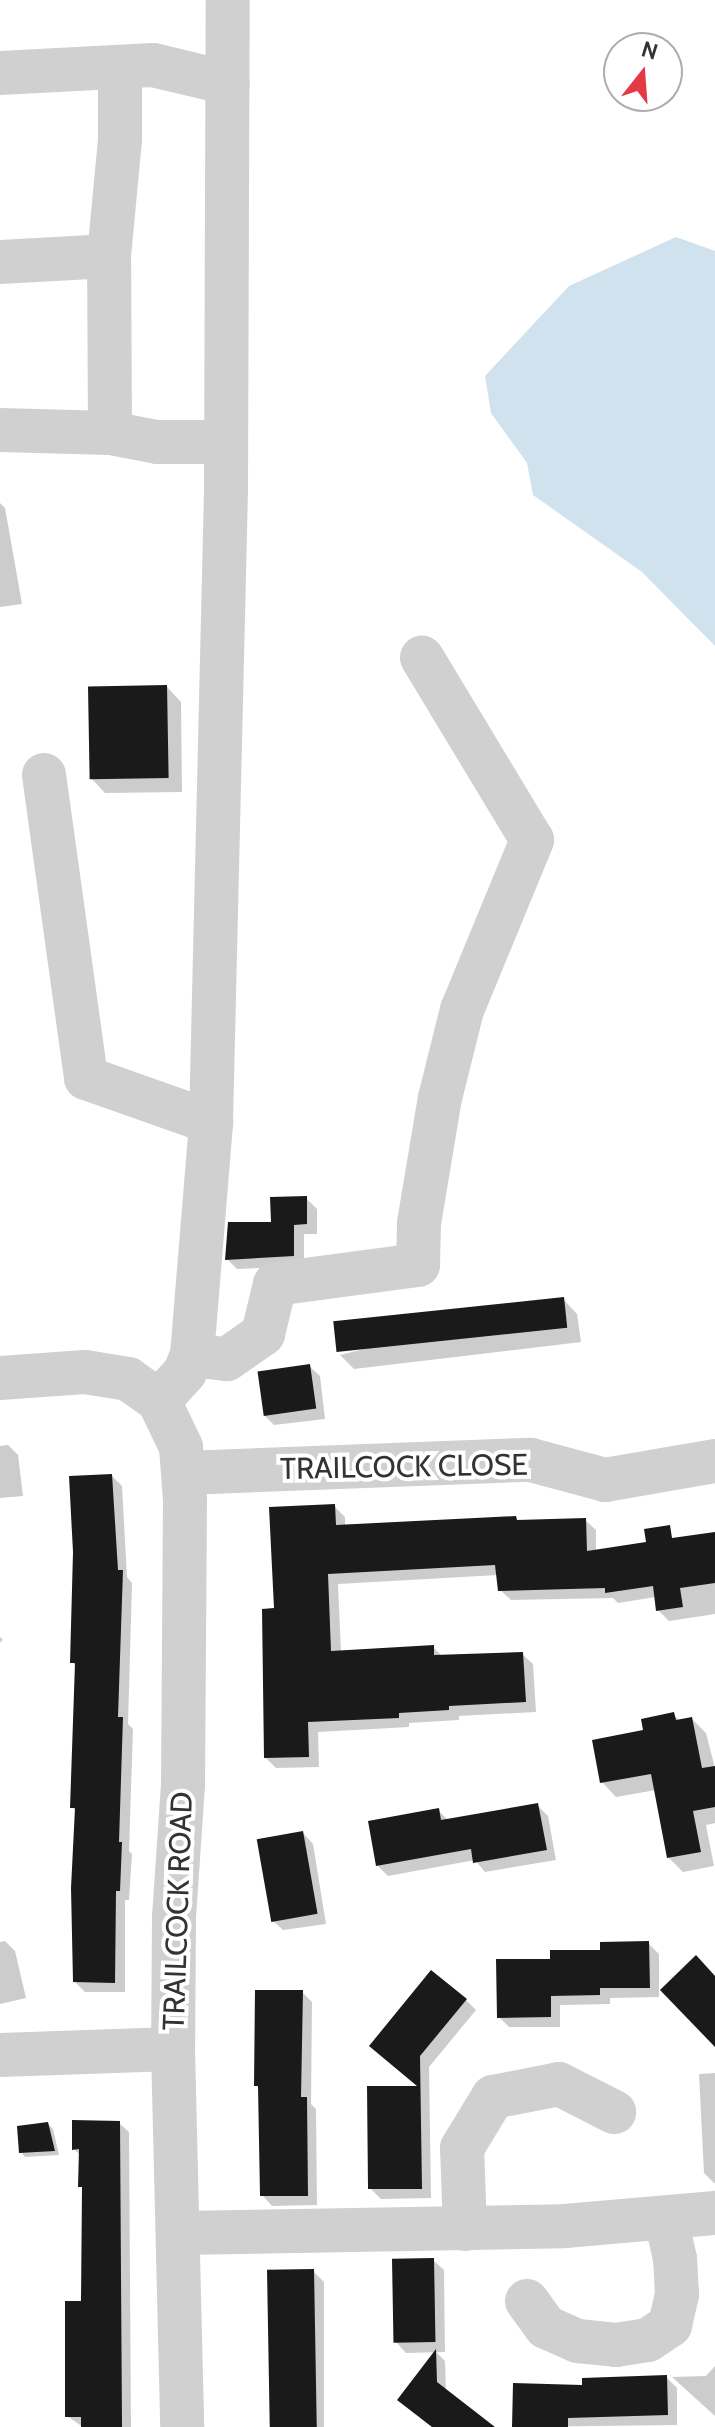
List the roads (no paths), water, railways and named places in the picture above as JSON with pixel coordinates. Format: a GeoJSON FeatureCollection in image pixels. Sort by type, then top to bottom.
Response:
{"type":"FeatureCollection","features":[{"type":"Feature","properties":{"kind":"street"},"geometry":{"type":"LineString","coordinates":[[0,1378],[107,1373],[139,1384],[159,1401],[185,1372],[192,1355],[211,1122],[226,442],[228,0]]}},
{"type":"Feature","properties":{"kind":"street"},"geometry":{"type":"LineString","coordinates":[[0,73],[153,65],[228,83]]}},
{"type":"Feature","properties":{"kind":"street"},"geometry":{"type":"LineString","coordinates":[[110,433],[109,256],[120,140],[120,67]]}},
{"type":"Feature","properties":{"kind":"street"},"geometry":{"type":"LineString","coordinates":[[0,262],[109,256]]}},
{"type":"Feature","properties":{"kind":"street"},"geometry":{"type":"LineString","coordinates":[[0,430],[110,433],[157,442],[226,442]]}},
{"type":"Feature","properties":{"kind":"street"},"geometry":{"type":"LineString","coordinates":[[192,1355],[227,1359],[263,1334],[275,1284],[418,1265],[419,1223],[440,1098],[462,1010],[532,840],[422,658]]}},
{"type":"Feature","properties":{"kind":"street"},"geometry":{"type":"LineString","coordinates":[[44,775],[86,1078],[211,1122]]}},
{"type":"Feature","properties":{"kind":"street","name":"TRAILCOCK ROAD"},"geometry":{"type":"LineString","coordinates":[[159,1401],[177,1433],[185,1473],[183,1785],[174,1917],[173,2049],[182,2427]]}},
{"type":"Feature","properties":{"kind":"street","name":"TRAILCOCK CLOSE"},"geometry":{"type":"LineString","coordinates":[[185,1473],[531,1460],[605,1480],[715,1461]]}},
{"type":"Feature","properties":{"kind":"street"},"geometry":{"type":"LineString","coordinates":[[0,2055],[173,2049]]}},
{"type":"Feature","properties":{"kind":"street"},"geometry":{"type":"LineString","coordinates":[[465,2229],[462,2148],[493,2097],[559,2084],[614,2112]]}},
{"type":"Feature","properties":{"kind":"street"},"geometry":{"type":"LineString","coordinates":[[178,2233],[465,2229],[715,2213]]}},
{"type":"Feature","properties":{"kind":"street"},"geometry":{"type":"LineString","coordinates":[[527,2301],[546,2327],[578,2341],[616,2345],[648,2340],[670,2325],[677,2295],[675,2259],[666,2218]]}},
{"type":"Feature","properties":{"kind":"water"},"geometry":{"type":"Polygon","coordinates":[[[676,237],[715,251],[715,646],[642,572],[533,495],[527,463],[491,413],[485,376],[569,286],[676,237]]]}}]}
